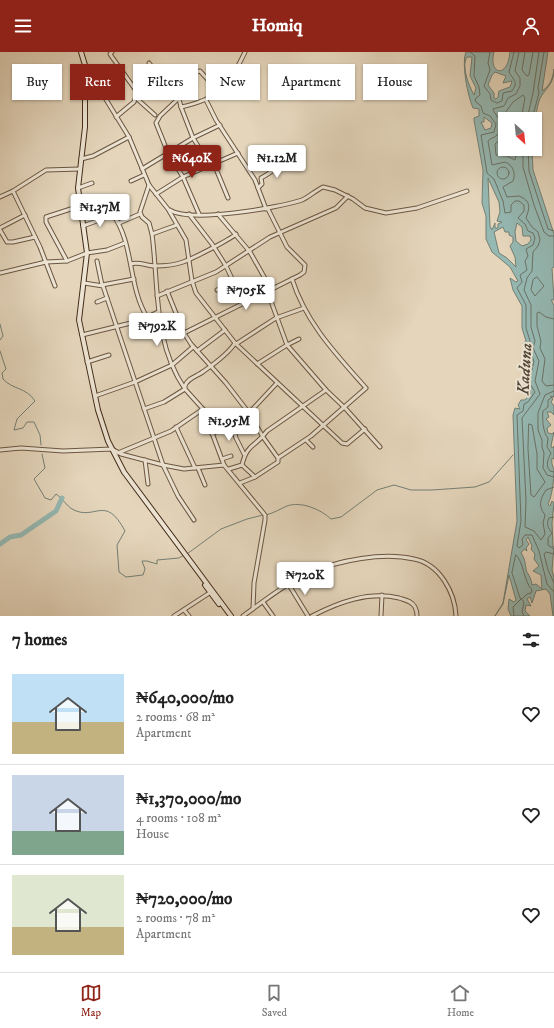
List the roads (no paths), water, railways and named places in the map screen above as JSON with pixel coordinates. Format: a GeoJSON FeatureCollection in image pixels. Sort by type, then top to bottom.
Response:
{"type":"FeatureCollection","features":[{"type":"Feature","properties":{"kind":"main road"},"geometry":{"type":"LineString","coordinates":[[81,52],[85,64]]}},
{"type":"Feature","properties":{"kind":"main road"},"geometry":{"type":"LineString","coordinates":[[85,100],[85,127],[78,188],[87,254],[84,283],[79,309],[87,362],[102,426],[115,460],[126,479],[230,616]]}},
{"type":"Feature","properties":{"kind":"street"},"geometry":{"type":"LineString","coordinates":[[112,52],[110,54],[133,86]]}},
{"type":"Feature","properties":{"kind":"street"},"geometry":{"type":"LineString","coordinates":[[240,64],[245,52]]}},
{"type":"Feature","properties":{"kind":"street"},"geometry":{"type":"LineString","coordinates":[[198,72],[200,71],[206,78]]}},
{"type":"Feature","properties":{"kind":"street"},"geometry":{"type":"LineString","coordinates":[[106,100],[129,137],[149,185],[172,213],[176,224],[186,240],[190,258],[192,280],[201,301],[214,318],[235,343],[344,444],[364,429]]}},
{"type":"Feature","properties":{"kind":"street"},"geometry":{"type":"LineString","coordinates":[[116,117],[134,100]]}},
{"type":"Feature","properties":{"kind":"street"},"geometry":{"type":"LineString","coordinates":[[138,100],[155,115]]}},
{"type":"Feature","properties":{"kind":"street"},"geometry":{"type":"LineString","coordinates":[[176,100],[160,116],[156,123],[168,153],[183,177],[199,214]]}},
{"type":"Feature","properties":{"kind":"street"},"geometry":{"type":"LineString","coordinates":[[179,100],[193,138],[209,163],[214,164],[228,198]]}},
{"type":"Feature","properties":{"kind":"street"},"geometry":{"type":"LineString","coordinates":[[181,107],[206,100],[255,180],[279,234],[287,246],[306,265],[304,272],[292,279],[184,333]]}},
{"type":"Feature","properties":{"kind":"street"},"geometry":{"type":"LineString","coordinates":[[142,169],[193,138],[220,125]]}},
{"type":"Feature","properties":{"kind":"street"},"geometry":{"type":"LineString","coordinates":[[81,159],[87,158],[129,137]]}},
{"type":"Feature","properties":{"kind":"street"},"geometry":{"type":"LineString","coordinates":[[156,194],[183,177],[238,153]]}},
{"type":"Feature","properties":{"kind":"street"},"geometry":{"type":"LineString","coordinates":[[258,188],[262,184],[261,178],[274,171],[277,167],[290,159]]}},
{"type":"Feature","properties":{"kind":"street"},"geometry":{"type":"LineString","coordinates":[[0,197],[13,191],[46,170],[80,169]]}},
{"type":"Feature","properties":{"kind":"street"},"geometry":{"type":"LineString","coordinates":[[130,181],[144,175]]}},
{"type":"Feature","properties":{"kind":"street"},"geometry":{"type":"LineString","coordinates":[[78,188],[92,183]]}},
{"type":"Feature","properties":{"kind":"street"},"geometry":{"type":"LineString","coordinates":[[149,185],[140,208],[140,214],[149,223],[152,234],[156,266],[160,329],[172,365],[186,389],[203,409],[224,465],[264,514],[265,520],[254,583],[253,609]]}},
{"type":"Feature","properties":{"kind":"street"},"geometry":{"type":"LineString","coordinates":[[172,213],[233,214],[245,210],[267,209],[300,200],[323,187],[328,187],[348,196],[364,208],[386,213],[417,208],[467,191]]}},
{"type":"Feature","properties":{"kind":"street"},"geometry":{"type":"LineString","coordinates":[[13,191],[35,237],[55,286]]}},
{"type":"Feature","properties":{"kind":"street"},"geometry":{"type":"LineString","coordinates":[[157,296],[192,280],[209,275],[250,252],[261,243],[336,208],[348,196]]}},
{"type":"Feature","properties":{"kind":"street"},"geometry":{"type":"LineString","coordinates":[[67,261],[46,222],[46,217],[80,206]]}},
{"type":"Feature","properties":{"kind":"street"},"geometry":{"type":"LineString","coordinates":[[119,223],[140,214]]}},
{"type":"Feature","properties":{"kind":"street"},"geometry":{"type":"LineString","coordinates":[[189,214],[226,266],[244,304]]}},
{"type":"Feature","properties":{"kind":"street"},"geometry":{"type":"LineString","coordinates":[[218,214],[250,252],[267,282],[276,318],[287,344],[326,390],[345,408],[380,447]]}},
{"type":"Feature","properties":{"kind":"street"},"geometry":{"type":"LineString","coordinates":[[25,215],[0,229],[7,242],[35,237]]}},
{"type":"Feature","properties":{"kind":"street"},"geometry":{"type":"LineString","coordinates":[[84,226],[114,216],[119,223],[131,264],[139,303],[147,317]]}},
{"type":"Feature","properties":{"kind":"street"},"geometry":{"type":"LineString","coordinates":[[152,234],[176,224]]}},
{"type":"Feature","properties":{"kind":"street"},"geometry":{"type":"LineString","coordinates":[[131,264],[136,262],[156,266],[185,262],[213,246],[226,242],[236,234]]}},
{"type":"Feature","properties":{"kind":"street"},"geometry":{"type":"LineString","coordinates":[[0,274],[46,262],[67,261],[87,254],[107,250],[125,243]]}},
{"type":"Feature","properties":{"kind":"street"},"geometry":{"type":"LineString","coordinates":[[97,261],[102,285],[163,465],[178,496],[194,520]]}},
{"type":"Feature","properties":{"kind":"street"},"geometry":{"type":"LineString","coordinates":[[84,283],[102,285],[134,279]]}},
{"type":"Feature","properties":{"kind":"street"},"geometry":{"type":"LineString","coordinates":[[240,483],[278,462],[278,458],[306,440],[345,408],[366,388],[323,339],[304,308],[292,279]]}},
{"type":"Feature","properties":{"kind":"street"},"geometry":{"type":"LineString","coordinates":[[217,290],[232,280]]}},
{"type":"Feature","properties":{"kind":"street"},"geometry":{"type":"LineString","coordinates":[[167,291],[184,333],[193,347],[226,382],[249,413],[263,437],[278,458]]}},
{"type":"Feature","properties":{"kind":"street"},"geometry":{"type":"LineString","coordinates":[[97,302],[107,298]]}},
{"type":"Feature","properties":{"kind":"street"},"geometry":{"type":"LineString","coordinates":[[186,389],[185,383],[188,380],[211,366],[235,343],[276,318],[304,308]]}},
{"type":"Feature","properties":{"kind":"street"},"geometry":{"type":"LineString","coordinates":[[82,335],[139,321],[158,312]]}},
{"type":"Feature","properties":{"kind":"street"},"geometry":{"type":"LineString","coordinates":[[197,351],[225,330]]}},
{"type":"Feature","properties":{"kind":"street"},"geometry":{"type":"LineString","coordinates":[[257,364],[287,344],[299,339]]}},
{"type":"Feature","properties":{"kind":"street"},"geometry":{"type":"LineString","coordinates":[[95,396],[134,382],[172,365],[193,347]]}},
{"type":"Feature","properties":{"kind":"street"},"geometry":{"type":"LineString","coordinates":[[87,362],[109,355]]}},
{"type":"Feature","properties":{"kind":"street"},"geometry":{"type":"LineString","coordinates":[[212,434],[249,413],[277,383]]}},
{"type":"Feature","properties":{"kind":"street"},"geometry":{"type":"LineString","coordinates":[[144,409],[164,402],[186,389]]}},
{"type":"Feature","properties":{"kind":"street"},"geometry":{"type":"LineString","coordinates":[[242,465],[244,454],[248,448],[263,437],[267,431],[326,390]]}},
{"type":"Feature","properties":{"kind":"street"},"geometry":{"type":"LineString","coordinates":[[118,453],[155,438],[176,427],[203,409]]}},
{"type":"Feature","properties":{"kind":"street"},"geometry":{"type":"LineString","coordinates":[[232,422],[236,438],[244,454]]}},
{"type":"Feature","properties":{"kind":"street"},"geometry":{"type":"LineString","coordinates":[[176,427],[205,485]]}},
{"type":"Feature","properties":{"kind":"street"},"geometry":{"type":"LineString","coordinates":[[306,440],[312,447]]}},
{"type":"Feature","properties":{"kind":"street"},"geometry":{"type":"LineString","coordinates":[[0,450],[21,448],[63,450],[112,449],[118,453],[163,465],[197,468],[224,465]]}},
{"type":"Feature","properties":{"kind":"street"},"geometry":{"type":"LineString","coordinates":[[222,459],[231,456]]}},
{"type":"Feature","properties":{"kind":"street"},"geometry":{"type":"LineString","coordinates":[[145,460],[148,484]]}},
{"type":"Feature","properties":{"kind":"street"},"geometry":{"type":"LineString","coordinates":[[228,469],[242,465]]}},
{"type":"Feature","properties":{"kind":"street"},"geometry":{"type":"LineString","coordinates":[[242,465],[255,476]]}},
{"type":"Feature","properties":{"kind":"street"},"geometry":{"type":"LineString","coordinates":[[243,616],[309,573],[346,561],[395,557],[416,559],[428,565],[446,582],[454,598],[456,616]]}},
{"type":"Feature","properties":{"kind":"street"},"geometry":{"type":"LineString","coordinates":[[289,585],[308,616]]}},
{"type":"Feature","properties":{"kind":"street"},"geometry":{"type":"LineString","coordinates":[[174,616],[211,592]]}},
{"type":"Feature","properties":{"kind":"street"},"geometry":{"type":"LineString","coordinates":[[382,595],[382,616]]}},
{"type":"Feature","properties":{"kind":"street"},"geometry":{"type":"LineString","coordinates":[[312,616],[332,606],[355,599],[382,595],[409,601],[415,606],[417,616]]}},
{"type":"Feature","properties":{"kind":"street"},"geometry":{"type":"LineString","coordinates":[[263,602],[273,616]]}},
{"type":"Feature","properties":{"kind":"street"},"geometry":{"type":"LineString","coordinates":[[184,610],[189,616]]}},
{"type":"Feature","properties":{"kind":"water"},"geometry":{"type":"Polygon","coordinates":[[[466,52],[494,52],[494,66],[499,71],[506,67],[510,52],[548,52],[542,91],[551,82],[540,99],[537,112],[498,112],[498,156],[532,156],[533,170],[554,234],[554,267],[552,268],[554,300],[551,300],[554,305],[554,397],[550,396],[553,399],[551,402],[554,406],[554,415],[551,412],[547,412],[549,417],[546,419],[551,425],[547,428],[548,433],[552,434],[554,432],[551,446],[552,448],[554,446],[554,459],[552,458],[552,463],[554,478],[548,504],[550,506],[552,501],[554,503],[552,523],[553,547],[554,546],[552,570],[554,578],[554,616],[550,594],[546,589],[536,591],[532,603],[530,597],[527,599],[531,606],[526,605],[525,611],[530,616],[511,616],[508,609],[509,599],[514,602],[516,600],[509,575],[503,604],[495,616],[503,603],[517,521],[513,415],[515,408],[520,409],[518,405],[521,400],[525,400],[531,393],[525,381],[530,361],[523,356],[527,355],[523,343],[526,341],[522,328],[522,306],[513,290],[510,278],[516,282],[518,281],[510,267],[492,252],[486,239],[486,216],[482,203],[483,170],[474,120],[474,118],[479,116],[479,109],[473,108],[466,80],[464,64],[466,52]],[[467,57],[465,61],[465,71],[474,95],[476,88],[470,76],[472,57],[467,57]],[[495,72],[492,75],[488,85],[494,93],[494,98],[496,99],[499,91],[510,87],[512,81],[503,83],[506,76],[495,72]],[[484,117],[484,122],[481,122],[485,130],[491,128],[492,123],[484,117]],[[488,178],[490,226],[492,230],[495,223],[495,228],[498,228],[498,224],[502,222],[497,221],[500,212],[499,202],[488,178]],[[517,223],[515,232],[516,241],[522,246],[528,244],[531,240],[530,236],[523,236],[522,227],[517,223]],[[503,227],[494,232],[499,253],[507,258],[516,267],[515,257],[510,246],[513,242],[513,237],[509,235],[509,232],[505,232],[503,227]],[[528,537],[526,540],[529,544],[526,548],[527,551],[524,549],[521,553],[532,585],[536,584],[542,589],[541,575],[533,571],[539,566],[534,559],[535,554],[531,549],[532,546],[528,537]]]}},
{"type":"Feature","properties":{"kind":"waterway"},"geometry":{"type":"LineString","coordinates":[[0,324],[3,336],[0,340]]}},
{"type":"Feature","properties":{"kind":"waterway"},"geometry":{"type":"LineString","coordinates":[[0,351],[6,369],[2,373],[3,379],[7,383],[28,393],[35,401],[17,419],[14,430],[23,428],[27,422],[34,422],[40,435],[41,445]]}},
{"type":"Feature","properties":{"kind":"waterway"},"geometry":{"type":"LineString","coordinates":[[42,454],[45,468],[34,479],[45,498],[51,500],[56,494],[72,509],[87,513],[106,511],[112,513],[118,520],[125,531],[117,545],[119,572],[126,577],[143,575],[145,569],[142,561],[157,564],[157,560],[179,558],[184,555]]}},
{"type":"Feature","properties":{"kind":"waterway"},"geometry":{"type":"LineString","coordinates":[[266,515],[287,506],[304,505],[316,509],[331,519],[341,517],[377,490],[394,485],[411,490],[475,487],[489,482],[513,455]]}},
{"type":"Feature","properties":{"kind":"waterway"},"geometry":{"type":"LineString","coordinates":[[0,544],[10,537],[21,535],[56,511],[62,498]]}},
{"type":"Feature","properties":{"kind":"waterway"},"geometry":{"type":"LineString","coordinates":[[187,554],[221,529],[247,519],[263,515]]}},
{"type":"Feature","properties":{"kind":"water label","name":"Kaduna"},"geometry":{"type":"Point","coordinates":[525,369]}}]}
